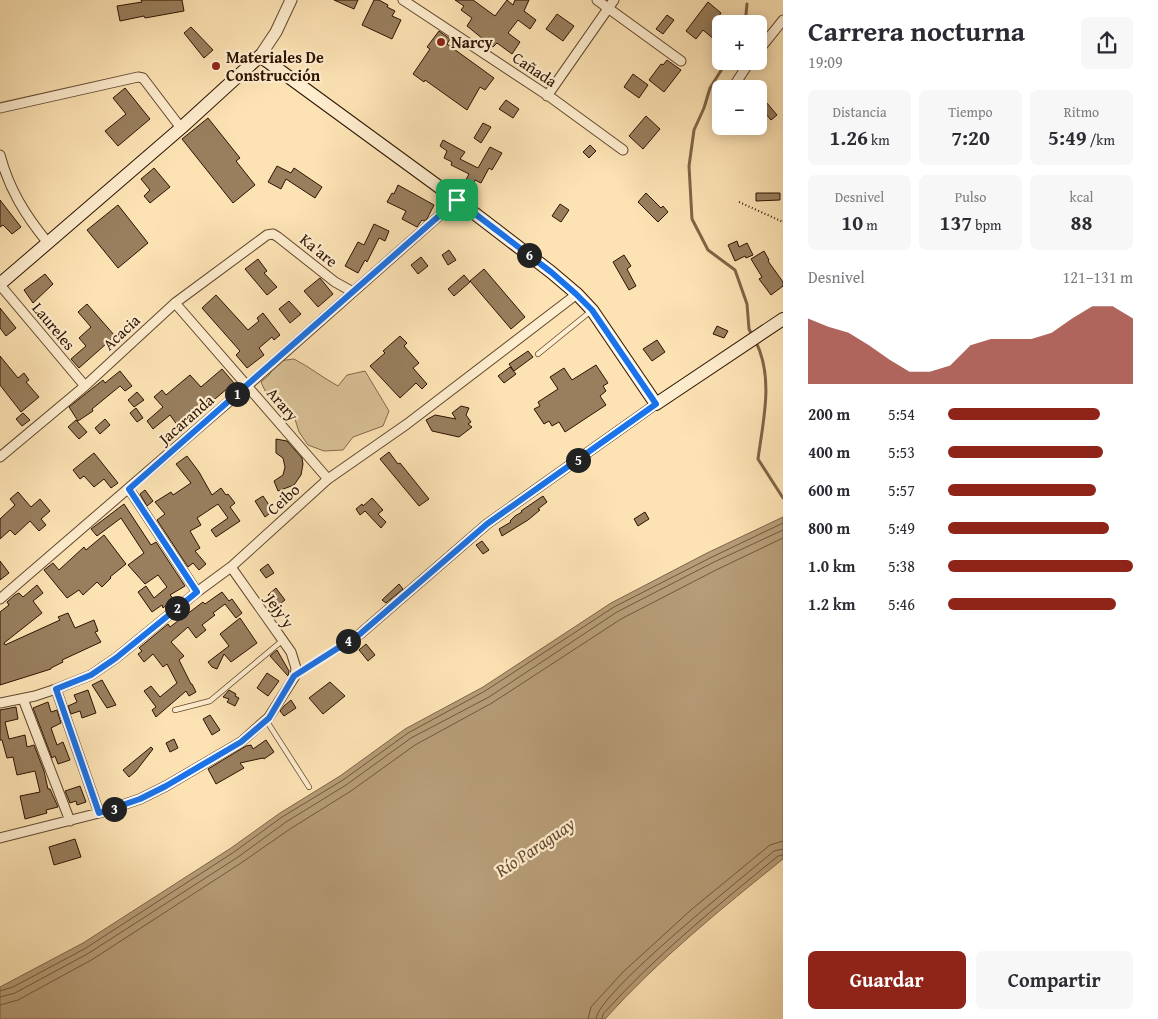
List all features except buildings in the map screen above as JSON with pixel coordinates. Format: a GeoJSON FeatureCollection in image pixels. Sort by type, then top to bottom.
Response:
{"type":"FeatureCollection","features":[{"type":"Feature","properties":{"kind":"main road"},"geometry":{"type":"LineString","coordinates":[[0,284],[181,128],[260,56],[457,200],[551,272],[592,310],[656,404],[783,319]]}},
{"type":"Feature","properties":{"kind":"street"},"geometry":{"type":"LineString","coordinates":[[260,56],[276,32],[291,0]]}},
{"type":"Feature","properties":{"kind":"street","name":"Cañada"},"geometry":{"type":"LineString","coordinates":[[403,0],[415,3],[623,150]]}},
{"type":"Feature","properties":{"kind":"street"},"geometry":{"type":"LineString","coordinates":[[597,0],[681,62]]}},
{"type":"Feature","properties":{"kind":"street"},"geometry":{"type":"LineString","coordinates":[[547,96],[614,0]]}},
{"type":"Feature","properties":{"kind":"street"},"geometry":{"type":"LineString","coordinates":[[767,40],[783,20]]}},
{"type":"Feature","properties":{"kind":"street"},"geometry":{"type":"LineString","coordinates":[[0,108],[140,77],[143,78],[181,128]]}},
{"type":"Feature","properties":{"kind":"street"},"geometry":{"type":"LineString","coordinates":[[0,154],[13,193],[36,228],[48,242]]}},
{"type":"Feature","properties":{"kind":"street","name":"Jacaranda"},"geometry":{"type":"LineString","coordinates":[[0,599],[247,386],[457,200]]}},
{"type":"Feature","properties":{"kind":"street","name":"Ka'are"},"geometry":{"type":"LineString","coordinates":[[267,235],[272,234],[278,237],[335,282],[353,292]]}},
{"type":"Feature","properties":{"kind":"street","name":"Acacia"},"geometry":{"type":"LineString","coordinates":[[0,457],[85,386],[175,302],[267,235]]}},
{"type":"Feature","properties":{"kind":"street","name":"Laureles"},"geometry":{"type":"LineString","coordinates":[[0,284],[85,386]]}},
{"type":"Feature","properties":{"kind":"street","name":"Ceibo"},"geometry":{"type":"LineString","coordinates":[[0,703],[23,699],[56,689],[91,675],[116,658],[231,567],[328,479],[407,424],[576,294]]}},
{"type":"Feature","properties":{"kind":"street","name":"Arary"},"geometry":{"type":"LineString","coordinates":[[175,302],[328,479]]}},
{"type":"Feature","properties":{"kind":"street"},"geometry":{"type":"LineString","coordinates":[[360,634],[487,524],[656,404]]}},
{"type":"Feature","properties":{"kind":"street"},"geometry":{"type":"LineString","coordinates":[[129,489],[197,592]]}},
{"type":"Feature","properties":{"kind":"street","name":"Jejy'y"},"geometry":{"type":"LineString","coordinates":[[231,567],[283,640],[294,659],[296,668],[294,676]]}},
{"type":"Feature","properties":{"kind":"street"},"geometry":{"type":"LineString","coordinates":[[0,838],[99,813],[140,799],[166,786],[241,742],[266,720],[294,676]]}},
{"type":"Feature","properties":{"kind":"street"},"geometry":{"type":"LineString","coordinates":[[56,689],[99,813]]}},
{"type":"Feature","properties":{"kind":"street"},"geometry":{"type":"LineString","coordinates":[[23,699],[70,821]]}},
{"type":"Feature","properties":{"kind":"lane"},"geometry":{"type":"LineString","coordinates":[[538,354],[592,310]]}},
{"type":"Feature","properties":{"kind":"lane"},"geometry":{"type":"LineString","coordinates":[[175,710],[210,701],[283,640]]}},
{"type":"Feature","properties":{"kind":"lane"},"geometry":{"type":"LineString","coordinates":[[266,720],[309,787]]}},
{"type":"Feature","properties":{"kind":"path"},"geometry":{"type":"LineString","coordinates":[[739,202],[783,222]]}},
{"type":"Feature","properties":{"kind":"path"},"geometry":{"type":"LineString","coordinates":[[294,676],[360,634]]}},
{"type":"Feature","properties":{"kind":"shaded area"},"geometry":{"type":"Polygon","coordinates":[[[294,359],[338,386],[347,375],[365,371],[389,411],[383,426],[353,437],[343,450],[324,451],[308,445],[299,432],[294,416],[268,397],[261,382],[269,375],[278,361],[294,359]]]}},
{"type":"Feature","properties":{"kind":"water","name":"Río Paraguay"},"geometry":{"type":"Polygon","coordinates":[[[783,517],[783,859],[669,955],[605,1019],[0,1019],[0,987],[83,943],[231,848],[280,813],[340,776],[405,729],[483,687],[611,603],[707,553],[783,517]]]}},
{"type":"Feature","properties":{"kind":"waterway"},"geometry":{"type":"LineString","coordinates":[[746,15],[747,4]]}},
{"type":"Feature","properties":{"kind":"waterway"},"geometry":{"type":"LineString","coordinates":[[721,70],[710,88],[704,108],[694,130],[689,166],[692,219],[708,250],[735,270],[747,304],[749,329],[753,337]]}},
{"type":"Feature","properties":{"kind":"waterway"},"geometry":{"type":"LineString","coordinates":[[756,342],[765,371],[766,385],[766,400],[758,459],[783,498]]}},
{"type":"Feature","properties":{"kind":"place","name":"Narcy"},"geometry":{"type":"Point","coordinates":[441,42]}},
{"type":"Feature","properties":{"kind":"place","name":"Materiales De Construcción"},"geometry":{"type":"Point","coordinates":[216,66]}},
{"type":"Feature","properties":{"kind":"route"},"geometry":{"type":"LineString","coordinates":[[457,200],[551,272],[592,310],[656,404],[487,524],[360,634],[294,676],[269,718],[241,742],[140,799],[99,813],[56,689],[91,675],[116,658],[197,592],[129,489],[457,200]]}}]}
